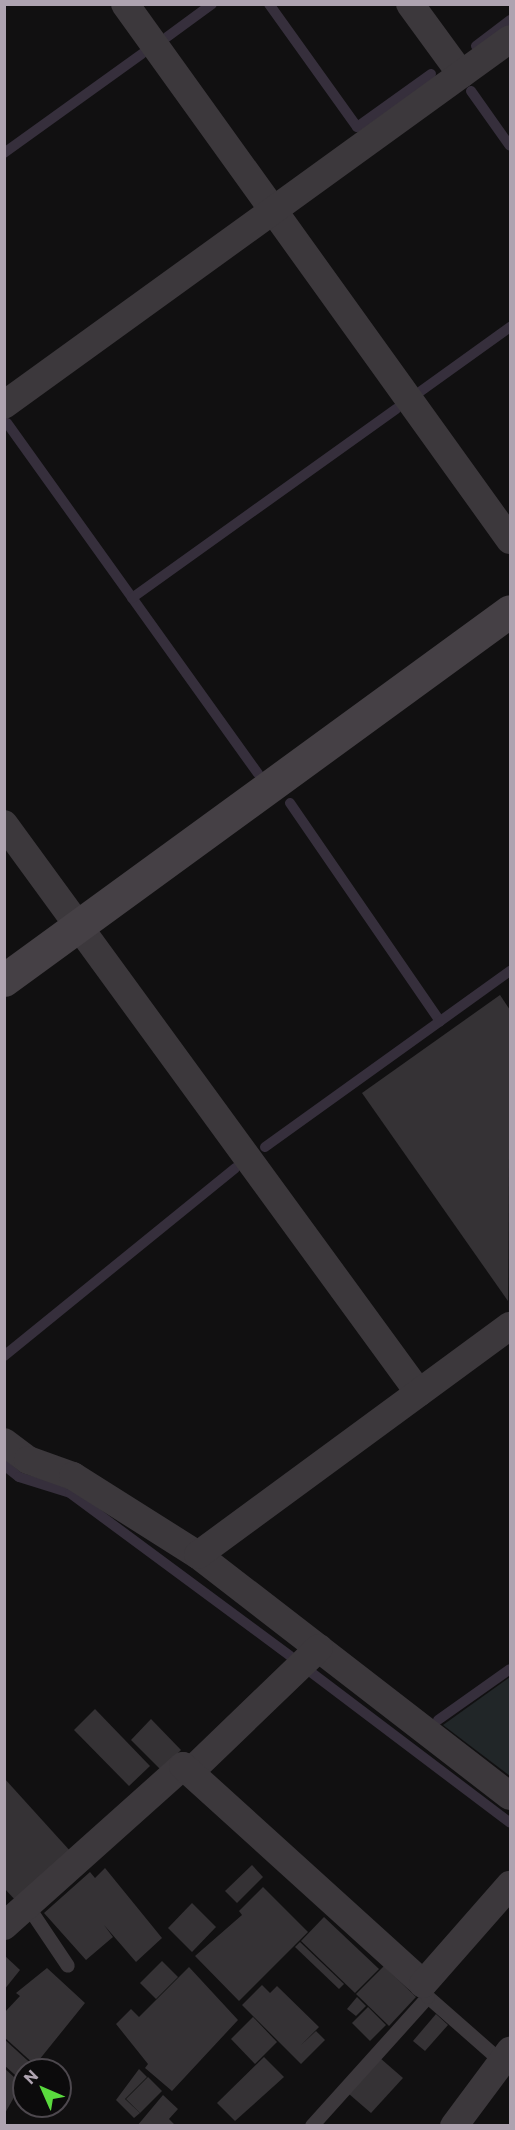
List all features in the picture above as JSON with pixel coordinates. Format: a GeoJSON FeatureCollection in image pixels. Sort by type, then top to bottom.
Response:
{"type":"FeatureCollection","features":[{"type":"Feature","properties":{"kind":"street"},"geometry":{"type":"LineString","coordinates":[[125,4],[510,540]]}},
{"type":"Feature","properties":{"kind":"street"},"geometry":{"type":"LineString","coordinates":[[410,4],[461,74]]}},
{"type":"Feature","properties":{"kind":"street"},"geometry":{"type":"LineString","coordinates":[[4,405],[510,39]]}},
{"type":"Feature","properties":{"kind":"street"},"geometry":{"type":"LineString","coordinates":[[4,980],[510,611]]}},
{"type":"Feature","properties":{"kind":"street"},"geometry":{"type":"LineString","coordinates":[[4,824],[419,1393]]}},
{"type":"Feature","properties":{"kind":"street"},"geometry":{"type":"LineString","coordinates":[[198,1555],[510,1326]]}},
{"type":"Feature","properties":{"kind":"street"},"geometry":{"type":"LineString","coordinates":[[4,1442],[28,1460],[73,1476],[198,1555],[510,1796]]}},
{"type":"Feature","properties":{"kind":"street"},"geometry":{"type":"LineString","coordinates":[[190,1772],[319,1648]]}},
{"type":"Feature","properties":{"kind":"street"},"geometry":{"type":"LineString","coordinates":[[4,1926],[183,1766],[426,1990],[510,1885]]}},
{"type":"Feature","properties":{"kind":"street"},"geometry":{"type":"LineString","coordinates":[[454,2126],[506,2057]]}},
{"type":"Feature","properties":{"kind":"lane"},"geometry":{"type":"LineString","coordinates":[[27,1905],[68,1966]]}},
{"type":"Feature","properties":{"kind":"lane"},"geometry":{"type":"LineString","coordinates":[[312,2126],[426,1990],[506,2057]]}},
{"type":"Feature","properties":{"kind":"shaded area"},"geometry":{"type":"Polygon","coordinates":[[[510,1677],[510,1776],[443,1725],[510,1677]]]}},
{"type":"Feature","properties":{"kind":"building"},"geometry":{"type":"Polygon","coordinates":[[[500,995],[510,1010],[508,1301],[362,1093],[500,995]]]}},
{"type":"Feature","properties":{"kind":"building"},"geometry":{"type":"Polygon","coordinates":[[[95,1709],[150,1766],[129,1786],[74,1730],[95,1709]]]}},
{"type":"Feature","properties":{"kind":"building"},"geometry":{"type":"Polygon","coordinates":[[[151,1719],[181,1750],[161,1770],[131,1740],[151,1719]]]}},
{"type":"Feature","properties":{"kind":"building"},"geometry":{"type":"Polygon","coordinates":[[[4,1778],[72,1853],[17,1902],[4,1888],[4,1778]]]}},
{"type":"Feature","properties":{"kind":"building"},"geometry":{"type":"Polygon","coordinates":[[[252,1865],[263,1877],[237,1903],[225,1891],[252,1865]]]}},
{"type":"Feature","properties":{"kind":"building"},"geometry":{"type":"Polygon","coordinates":[[[105,1868],[162,1938],[136,1962],[104,1925],[113,1937],[86,1960],[44,1913],[90,1872],[95,1878],[105,1868]]]}},
{"type":"Feature","properties":{"kind":"building"},"geometry":{"type":"Polygon","coordinates":[[[263,1887],[308,1932],[239,2001],[195,1956],[242,1915],[239,1911],[263,1887]]]}},
{"type":"Feature","properties":{"kind":"building"},"geometry":{"type":"Polygon","coordinates":[[[192,1903],[216,1927],[192,1952],[168,1928],[192,1903]]]}},
{"type":"Feature","properties":{"kind":"building"},"geometry":{"type":"Polygon","coordinates":[[[324,1917],[379,1969],[355,1993],[301,1941],[324,1917]]]}},
{"type":"Feature","properties":{"kind":"building"},"geometry":{"type":"Polygon","coordinates":[[[300,1942],[344,1984],[339,1989],[295,1947],[300,1942]]]}},
{"type":"Feature","properties":{"kind":"building"},"geometry":{"type":"Polygon","coordinates":[[[4,1955],[20,1970],[4,1990],[4,1955]]]}},
{"type":"Feature","properties":{"kind":"building"},"geometry":{"type":"Polygon","coordinates":[[[162,1961],[178,1977],[156,1999],[140,1983],[162,1961]]]}},
{"type":"Feature","properties":{"kind":"building"},"geometry":{"type":"Polygon","coordinates":[[[384,1966],[416,1997],[389,2026],[356,1994],[384,1966]]]}},
{"type":"Feature","properties":{"kind":"building"},"geometry":{"type":"Polygon","coordinates":[[[189,1967],[238,2020],[172,2091],[145,2068],[148,2064],[116,2024],[131,2009],[139,2017],[189,1967]]]}},
{"type":"Feature","properties":{"kind":"building"},"geometry":{"type":"Polygon","coordinates":[[[47,1968],[85,2003],[41,2058],[27,2058],[4,2037],[4,2013],[20,1996],[16,1993],[47,1968]]]}},
{"type":"Feature","properties":{"kind":"building"},"geometry":{"type":"Polygon","coordinates":[[[262,1985],[270,1993],[277,1986],[319,2027],[300,2046],[316,2031],[325,2040],[301,2064],[242,2005],[262,1985]]]}},
{"type":"Feature","properties":{"kind":"building"},"geometry":{"type":"Polygon","coordinates":[[[357,1997],[366,2006],[356,2016],[347,2009],[357,1997]]]}},
{"type":"Feature","properties":{"kind":"building"},"geometry":{"type":"Polygon","coordinates":[[[368,2007],[386,2025],[370,2041],[352,2023],[368,2007]]]}},
{"type":"Feature","properties":{"kind":"building"},"geometry":{"type":"Polygon","coordinates":[[[436,2014],[448,2025],[425,2051],[413,2041],[436,2014]]]}},
{"type":"Feature","properties":{"kind":"building"},"geometry":{"type":"Polygon","coordinates":[[[253,2017],[277,2042],[255,2064],[231,2039],[253,2017]]]}},
{"type":"Feature","properties":{"kind":"building"},"geometry":{"type":"Polygon","coordinates":[[[4,2039],[25,2058],[12,2058],[12,2072],[4,2065],[4,2039]]]}},
{"type":"Feature","properties":{"kind":"building"},"geometry":{"type":"Polygon","coordinates":[[[264,2057],[284,2077],[235,2121],[217,2103],[264,2057]]]}},
{"type":"Feature","properties":{"kind":"building"},"geometry":{"type":"Polygon","coordinates":[[[380,2058],[403,2078],[371,2113],[349,2094],[380,2058]]]}},
{"type":"Feature","properties":{"kind":"building"},"geometry":{"type":"Polygon","coordinates":[[[4,2068],[12,2075],[12,2101],[4,2115],[4,2068]]]}},
{"type":"Feature","properties":{"kind":"building"},"geometry":{"type":"Polygon","coordinates":[[[139,2069],[147,2077],[125,2099],[140,2113],[134,2118],[116,2100],[139,2069]]]}},
{"type":"Feature","properties":{"kind":"building"},"geometry":{"type":"Polygon","coordinates":[[[148,2077],[162,2091],[140,2113],[126,2099],[148,2077]]]}},
{"type":"Feature","properties":{"kind":"building"},"geometry":{"type":"Polygon","coordinates":[[[163,2095],[178,2109],[169,2119],[176,2126],[137,2126],[163,2095]]]}},
{"type":"Feature","properties":{"kind":"waterway"},"geometry":{"type":"LineString","coordinates":[[167,37],[212,4]]}},
{"type":"Feature","properties":{"kind":"waterway"},"geometry":{"type":"LineString","coordinates":[[269,4],[357,127],[431,74]]}},
{"type":"Feature","properties":{"kind":"waterway"},"geometry":{"type":"LineString","coordinates":[[476,46],[510,20]]}},
{"type":"Feature","properties":{"kind":"waterway"},"geometry":{"type":"LineString","coordinates":[[4,153],[142,54]]}},
{"type":"Feature","properties":{"kind":"waterway"},"geometry":{"type":"LineString","coordinates":[[471,91],[510,146]]}},
{"type":"Feature","properties":{"kind":"waterway"},"geometry":{"type":"LineString","coordinates":[[421,391],[510,327]]}},
{"type":"Feature","properties":{"kind":"waterway"},"geometry":{"type":"LineString","coordinates":[[132,598],[396,409]]}},
{"type":"Feature","properties":{"kind":"waterway"},"geometry":{"type":"LineString","coordinates":[[7,423],[258,773]]}},
{"type":"Feature","properties":{"kind":"waterway"},"geometry":{"type":"LineString","coordinates":[[290,803],[440,1021]]}},
{"type":"Feature","properties":{"kind":"waterway"},"geometry":{"type":"LineString","coordinates":[[265,1147],[510,971]]}},
{"type":"Feature","properties":{"kind":"waterway"},"geometry":{"type":"LineString","coordinates":[[4,1356],[235,1168]]}},
{"type":"Feature","properties":{"kind":"waterway"},"geometry":{"type":"LineString","coordinates":[[4,1465],[19,1477],[70,1493],[290,1656]]}},
{"type":"Feature","properties":{"kind":"waterway"},"geometry":{"type":"LineString","coordinates":[[438,1720],[510,1669]]}},
{"type":"Feature","properties":{"kind":"waterway"},"geometry":{"type":"LineString","coordinates":[[312,1673],[510,1823]]}}]}
